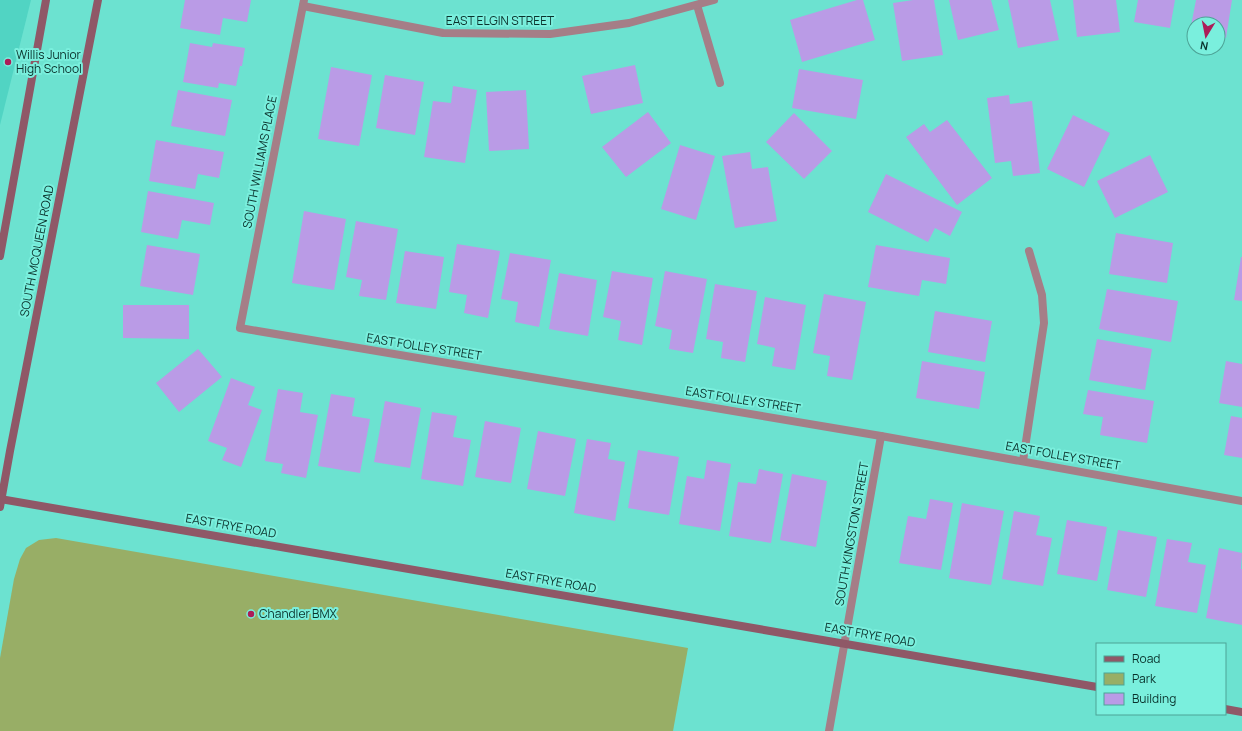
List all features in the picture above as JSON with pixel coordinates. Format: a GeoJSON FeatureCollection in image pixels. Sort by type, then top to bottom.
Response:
{"type":"FeatureCollection","features":[{"type":"Feature","properties":{"kind":"street"},"geometry":{"type":"LineString","coordinates":[[0,256],[46,0]]}},
{"type":"Feature","properties":{"kind":"street","name":"SOUTH MCQUEEN ROAD"},"geometry":{"type":"LineString","coordinates":[[0,502],[98,0]]}},
{"type":"Feature","properties":{"kind":"street","name":"EAST ELGIN STREET"},"geometry":{"type":"LineString","coordinates":[[303,3],[443,33],[550,34],[629,23],[714,0]]}},
{"type":"Feature","properties":{"kind":"street","name":"SOUTH WILLIAMS PLACE"},"geometry":{"type":"LineString","coordinates":[[240,328],[303,3]]}},
{"type":"Feature","properties":{"kind":"street"},"geometry":{"type":"LineString","coordinates":[[697,5],[720,83]]}},
{"type":"Feature","properties":{"kind":"street"},"geometry":{"type":"LineString","coordinates":[[1023,460],[1044,323],[1042,295],[1029,251]]}},
{"type":"Feature","properties":{"kind":"street","name":"EAST FOLLEY STREET"},"geometry":{"type":"LineString","coordinates":[[240,328],[1023,460],[1242,501]]}},
{"type":"Feature","properties":{"kind":"street","name":"SOUTH KINGSTON STREET"},"geometry":{"type":"LineString","coordinates":[[829,731],[881,436]]}},
{"type":"Feature","properties":{"kind":"street","name":"EAST FRYE ROAD"},"geometry":{"type":"LineString","coordinates":[[0,502],[845,643],[1096,687]]}},
{"type":"Feature","properties":{"kind":"street"},"geometry":{"type":"LineString","coordinates":[[1226,709],[1242,712]]}},
{"type":"Feature","properties":{"kind":"shaded area","name":"Willis Junior High School"},"geometry":{"type":"Polygon","coordinates":[[[0,0],[31,0],[0,125],[0,0]]]}},
{"type":"Feature","properties":{"kind":"green space","name":"Chandler BMX"},"geometry":{"type":"Polygon","coordinates":[[[56,538],[688,648],[673,731],[0,731],[0,658],[14,579],[20,559],[26,548],[39,540],[56,538]]]}},
{"type":"Feature","properties":{"kind":"building"},"geometry":{"type":"Polygon","coordinates":[[[185,0],[251,0],[247,22],[223,18],[220,35],[180,28],[185,0]]]}},
{"type":"Feature","properties":{"kind":"building"},"geometry":{"type":"Polygon","coordinates":[[[857,0],[863,0],[875,40],[802,62],[790,20],[857,0]]]}},
{"type":"Feature","properties":{"kind":"building"},"geometry":{"type":"Polygon","coordinates":[[[913,0],[934,0],[943,55],[902,61],[893,3],[913,0]]]}},
{"type":"Feature","properties":{"kind":"building"},"geometry":{"type":"Polygon","coordinates":[[[949,0],[991,0],[999,30],[958,40],[949,0]]]}},
{"type":"Feature","properties":{"kind":"building"},"geometry":{"type":"Polygon","coordinates":[[[1008,0],[1050,0],[1059,40],[1018,48],[1008,0]]]}},
{"type":"Feature","properties":{"kind":"building"},"geometry":{"type":"Polygon","coordinates":[[[1073,0],[1116,0],[1120,32],[1077,37],[1073,0]]]}},
{"type":"Feature","properties":{"kind":"building"},"geometry":{"type":"Polygon","coordinates":[[[1138,0],[1175,0],[1170,28],[1134,22],[1138,0]]]}},
{"type":"Feature","properties":{"kind":"building"},"geometry":{"type":"Polygon","coordinates":[[[1196,0],[1232,0],[1226,38],[1226,16],[1193,16],[1196,0]]]}},
{"type":"Feature","properties":{"kind":"building"},"geometry":{"type":"Polygon","coordinates":[[[190,43],[212,47],[213,43],[245,48],[242,66],[240,66],[236,86],[219,83],[218,88],[183,82],[190,43]]]}},
{"type":"Feature","properties":{"kind":"building"},"geometry":{"type":"Polygon","coordinates":[[[635,65],[643,103],[591,114],[582,76],[635,65]]]}},
{"type":"Feature","properties":{"kind":"building"},"geometry":{"type":"Polygon","coordinates":[[[331,67],[372,75],[359,146],[318,139],[331,67]]]}},
{"type":"Feature","properties":{"kind":"building"},"geometry":{"type":"Polygon","coordinates":[[[799,69],[863,80],[856,119],[792,108],[799,69]]]}},
{"type":"Feature","properties":{"kind":"building"},"geometry":{"type":"Polygon","coordinates":[[[385,75],[424,82],[415,135],[376,128],[385,75]]]}},
{"type":"Feature","properties":{"kind":"building"},"geometry":{"type":"Polygon","coordinates":[[[453,86],[477,90],[465,163],[424,157],[433,101],[451,103],[453,86]]]}},
{"type":"Feature","properties":{"kind":"building"},"geometry":{"type":"Polygon","coordinates":[[[178,90],[232,100],[225,136],[171,126],[178,90]]]}},
{"type":"Feature","properties":{"kind":"building"},"geometry":{"type":"Polygon","coordinates":[[[526,90],[529,149],[489,151],[486,92],[526,90]]]}},
{"type":"Feature","properties":{"kind":"building"},"geometry":{"type":"Polygon","coordinates":[[[1009,95],[1010,104],[1032,101],[1040,173],[1013,176],[1011,161],[995,163],[987,98],[1009,95]]]}},
{"type":"Feature","properties":{"kind":"building"},"geometry":{"type":"Polygon","coordinates":[[[648,112],[671,143],[626,177],[602,147],[648,112]]]}},
{"type":"Feature","properties":{"kind":"building"},"geometry":{"type":"Polygon","coordinates":[[[794,113],[832,151],[804,179],[766,142],[794,113]]]}},
{"type":"Feature","properties":{"kind":"building"},"geometry":{"type":"Polygon","coordinates":[[[1073,115],[1110,133],[1084,187],[1047,169],[1073,115]]]}},
{"type":"Feature","properties":{"kind":"building"},"geometry":{"type":"Polygon","coordinates":[[[947,120],[992,178],[957,205],[906,137],[924,124],[930,132],[947,120]]]}},
{"type":"Feature","properties":{"kind":"building"},"geometry":{"type":"Polygon","coordinates":[[[156,140],[224,152],[219,178],[198,174],[195,189],[149,181],[156,140]]]}},
{"type":"Feature","properties":{"kind":"building"},"geometry":{"type":"Polygon","coordinates":[[[680,145],[715,156],[696,220],[661,209],[680,145]]]}},
{"type":"Feature","properties":{"kind":"building"},"geometry":{"type":"Polygon","coordinates":[[[750,152],[752,169],[768,167],[777,221],[735,228],[722,156],[750,152]]]}},
{"type":"Feature","properties":{"kind":"building"},"geometry":{"type":"Polygon","coordinates":[[[1150,155],[1168,192],[1115,218],[1097,181],[1150,155]]]}},
{"type":"Feature","properties":{"kind":"building"},"geometry":{"type":"Polygon","coordinates":[[[886,174],[962,212],[950,236],[935,228],[928,242],[868,212],[886,174]]]}},
{"type":"Feature","properties":{"kind":"building"},"geometry":{"type":"Polygon","coordinates":[[[148,191],[214,203],[210,225],[182,220],[178,239],[141,232],[148,191]]]}},
{"type":"Feature","properties":{"kind":"building"},"geometry":{"type":"Polygon","coordinates":[[[304,211],[346,219],[334,290],[292,283],[304,211]]]}},
{"type":"Feature","properties":{"kind":"building"},"geometry":{"type":"Polygon","coordinates":[[[356,221],[398,229],[386,300],[359,296],[362,280],[346,277],[356,221]]]}},
{"type":"Feature","properties":{"kind":"building"},"geometry":{"type":"Polygon","coordinates":[[[1116,233],[1173,243],[1167,283],[1109,274],[1116,233]]]}},
{"type":"Feature","properties":{"kind":"building"},"geometry":{"type":"Polygon","coordinates":[[[457,244],[500,251],[488,318],[464,313],[467,295],[449,292],[457,244]]]}},
{"type":"Feature","properties":{"kind":"building"},"geometry":{"type":"Polygon","coordinates":[[[147,245],[200,254],[193,295],[140,286],[147,245]]]}},
{"type":"Feature","properties":{"kind":"building"},"geometry":{"type":"Polygon","coordinates":[[[876,245],[950,258],[946,284],[922,280],[919,296],[868,287],[876,245]]]}},
{"type":"Feature","properties":{"kind":"building"},"geometry":{"type":"Polygon","coordinates":[[[405,251],[444,257],[436,309],[396,303],[405,251]]]}},
{"type":"Feature","properties":{"kind":"building"},"geometry":{"type":"Polygon","coordinates":[[[510,253],[551,260],[539,327],[515,322],[518,302],[501,299],[510,253]]]}},
{"type":"Feature","properties":{"kind":"building"},"geometry":{"type":"Polygon","coordinates":[[[1242,257],[1242,301],[1234,300],[1242,257]]]}},
{"type":"Feature","properties":{"kind":"building"},"geometry":{"type":"Polygon","coordinates":[[[612,271],[653,278],[642,345],[618,340],[621,321],[603,317],[612,271]]]}},
{"type":"Feature","properties":{"kind":"building"},"geometry":{"type":"Polygon","coordinates":[[[665,271],[707,279],[693,353],[669,349],[672,330],[655,326],[665,271]]]}},
{"type":"Feature","properties":{"kind":"building"},"geometry":{"type":"Polygon","coordinates":[[[559,273],[597,280],[588,336],[549,329],[559,273]]]}},
{"type":"Feature","properties":{"kind":"building"},"geometry":{"type":"Polygon","coordinates":[[[715,284],[757,291],[745,362],[721,358],[723,342],[706,339],[715,284]]]}},
{"type":"Feature","properties":{"kind":"building"},"geometry":{"type":"Polygon","coordinates":[[[1107,289],[1178,301],[1171,342],[1099,329],[1107,289]]]}},
{"type":"Feature","properties":{"kind":"building"},"geometry":{"type":"Polygon","coordinates":[[[824,294],[866,302],[852,380],[827,376],[830,356],[813,353],[824,294]]]}},
{"type":"Feature","properties":{"kind":"building"},"geometry":{"type":"Polygon","coordinates":[[[765,297],[806,305],[795,370],[772,366],[775,348],[757,344],[765,297]]]}},
{"type":"Feature","properties":{"kind":"building"},"geometry":{"type":"Polygon","coordinates":[[[123,305],[189,305],[189,339],[123,338],[123,305]]]}},
{"type":"Feature","properties":{"kind":"building"},"geometry":{"type":"Polygon","coordinates":[[[935,311],[992,321],[985,362],[928,352],[935,311]]]}},
{"type":"Feature","properties":{"kind":"building"},"geometry":{"type":"Polygon","coordinates":[[[1097,339],[1152,349],[1145,390],[1089,380],[1097,339]]]}},
{"type":"Feature","properties":{"kind":"building"},"geometry":{"type":"Polygon","coordinates":[[[198,349],[222,377],[179,412],[156,383],[198,349]]]}},
{"type":"Feature","properties":{"kind":"building"},"geometry":{"type":"Polygon","coordinates":[[[922,361],[985,372],[979,409],[916,398],[922,361]]]}},
{"type":"Feature","properties":{"kind":"building"},"geometry":{"type":"Polygon","coordinates":[[[1226,361],[1242,364],[1242,407],[1219,403],[1226,361]]]}},
{"type":"Feature","properties":{"kind":"building"},"geometry":{"type":"Polygon","coordinates":[[[231,378],[255,387],[248,405],[262,410],[241,467],[222,460],[227,448],[208,441],[231,378]]]}},
{"type":"Feature","properties":{"kind":"building"},"geometry":{"type":"Polygon","coordinates":[[[278,389],[303,393],[300,412],[318,415],[306,478],[281,473],[283,464],[265,461],[278,389]]]}},
{"type":"Feature","properties":{"kind":"building"},"geometry":{"type":"Polygon","coordinates":[[[1088,390],[1154,401],[1147,443],[1100,435],[1103,417],[1083,414],[1088,390]]]}},
{"type":"Feature","properties":{"kind":"building"},"geometry":{"type":"Polygon","coordinates":[[[331,394],[355,398],[352,416],[370,419],[360,473],[318,466],[331,394]]]}},
{"type":"Feature","properties":{"kind":"building"},"geometry":{"type":"Polygon","coordinates":[[[385,401],[421,408],[410,468],[374,462],[385,401]]]}},
{"type":"Feature","properties":{"kind":"building"},"geometry":{"type":"Polygon","coordinates":[[[432,412],[457,416],[453,437],[471,440],[463,486],[421,479],[432,412]]]}},
{"type":"Feature","properties":{"kind":"building"},"geometry":{"type":"Polygon","coordinates":[[[1231,416],[1242,418],[1242,458],[1224,455],[1231,416]]]}},
{"type":"Feature","properties":{"kind":"building"},"geometry":{"type":"Polygon","coordinates":[[[485,421],[521,428],[511,483],[475,477],[485,421]]]}},
{"type":"Feature","properties":{"kind":"building"},"geometry":{"type":"Polygon","coordinates":[[[538,431],[576,439],[565,496],[527,489],[538,431]]]}},
{"type":"Feature","properties":{"kind":"building"},"geometry":{"type":"Polygon","coordinates":[[[587,439],[611,443],[608,459],[625,462],[615,521],[574,513],[587,439]]]}},
{"type":"Feature","properties":{"kind":"building"},"geometry":{"type":"Polygon","coordinates":[[[638,450],[679,457],[669,515],[628,508],[638,450]]]}},
{"type":"Feature","properties":{"kind":"building"},"geometry":{"type":"Polygon","coordinates":[[[707,460],[731,464],[720,531],[679,524],[687,476],[704,479],[707,460]]]}},
{"type":"Feature","properties":{"kind":"building"},"geometry":{"type":"Polygon","coordinates":[[[759,469],[783,474],[771,543],[729,536],[738,482],[756,484],[759,469]]]}},
{"type":"Feature","properties":{"kind":"building"},"geometry":{"type":"Polygon","coordinates":[[[792,474],[827,481],[816,547],[780,540],[792,474]]]}},
{"type":"Feature","properties":{"kind":"building"},"geometry":{"type":"Polygon","coordinates":[[[930,499],[953,503],[941,570],[899,563],[908,516],[926,519],[930,499]]]}},
{"type":"Feature","properties":{"kind":"building"},"geometry":{"type":"Polygon","coordinates":[[[962,503],[1004,511],[991,585],[949,578],[962,503]]]}},
{"type":"Feature","properties":{"kind":"building"},"geometry":{"type":"Polygon","coordinates":[[[1014,511],[1040,516],[1036,535],[1052,538],[1043,586],[1002,579],[1014,511]]]}},
{"type":"Feature","properties":{"kind":"building"},"geometry":{"type":"Polygon","coordinates":[[[1067,520],[1107,527],[1097,581],[1057,574],[1067,520]]]}},
{"type":"Feature","properties":{"kind":"building"},"geometry":{"type":"Polygon","coordinates":[[[1118,530],[1157,537],[1146,597],[1107,590],[1118,530]]]}},
{"type":"Feature","properties":{"kind":"building"},"geometry":{"type":"Polygon","coordinates":[[[1167,539],[1192,543],[1188,562],[1206,565],[1197,613],[1155,606],[1167,539]]]}},
{"type":"Feature","properties":{"kind":"building"},"geometry":{"type":"Polygon","coordinates":[[[1219,548],[1242,553],[1242,625],[1206,618],[1219,548]]]}},
{"type":"Feature","properties":{"kind":"place","name":"Willis Junior High School"},"geometry":{"type":"Point","coordinates":[8,62]}},
{"type":"Feature","properties":{"kind":"place","name":"Chandler BMX"},"geometry":{"type":"Point","coordinates":[251,614]}}]}
